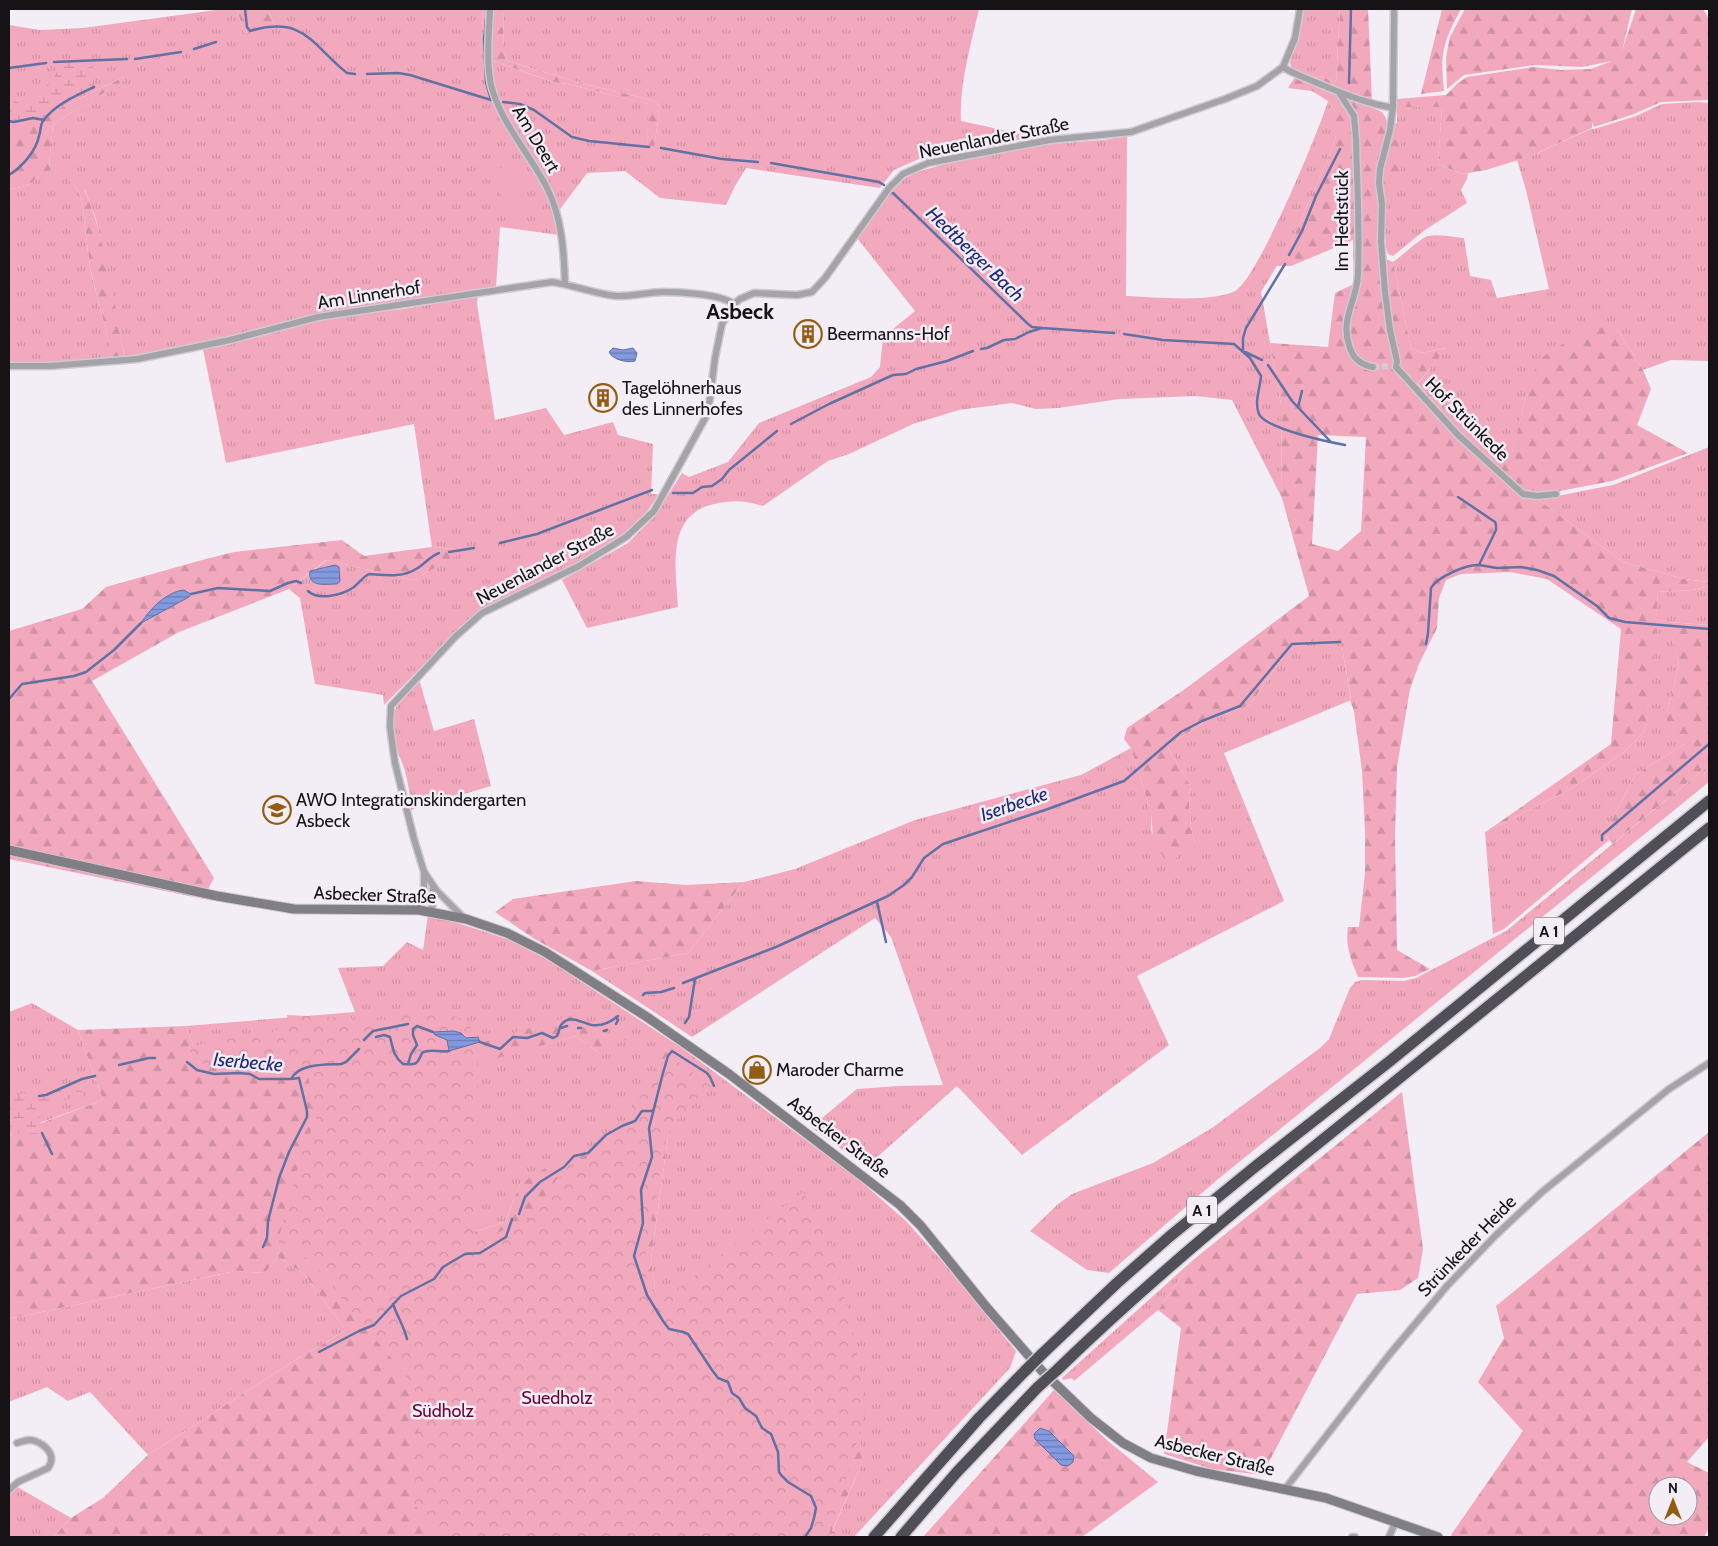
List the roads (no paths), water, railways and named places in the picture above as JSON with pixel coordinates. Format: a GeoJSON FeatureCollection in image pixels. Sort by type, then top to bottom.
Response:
{"type":"FeatureCollection","features":[{"type":"Feature","properties":{"kind":"highway","name":"A 1"},"geometry":{"type":"LineString","coordinates":[[874,1537],[973,1424],[1026,1370],[1169,1237],[1390,1061],[1709,801]]}},
{"type":"Feature","properties":{"kind":"highway","name":"A 1"},"geometry":{"type":"LineString","coordinates":[[901,1537],[963,1466],[1038,1387],[1181,1255],[1709,828]]}},
{"type":"Feature","properties":{"kind":"main road","name":"Asbecker Straße"},"geometry":{"type":"LineString","coordinates":[[9,850],[217,896],[294,909],[419,910],[466,919],[508,933],[545,952],[647,1017],[729,1074],[900,1205],[921,1226],[988,1309],[1042,1371],[1091,1418],[1123,1443],[1151,1458],[1196,1471],[1326,1498],[1438,1537]]}},
{"type":"Feature","properties":{"kind":"street","name":"Am Deert"},"geometry":{"type":"LineString","coordinates":[[490,9],[487,55],[492,85],[500,108],[549,191],[564,244],[565,284]]}},
{"type":"Feature","properties":{"kind":"street","name":"Neuenlander Straße"},"geometry":{"type":"LineString","coordinates":[[419,910],[424,889],[424,872],[395,763],[390,726],[392,706],[455,637],[482,613],[579,566],[626,538],[654,511],[708,413],[711,381],[722,324],[734,304],[754,293],[798,295],[812,292],[825,278],[888,188],[903,174],[928,163],[1050,140],[1131,132],[1257,86],[1283,67],[1296,38],[1300,9]]}},
{"type":"Feature","properties":{"kind":"street"},"geometry":{"type":"LineString","coordinates":[[1388,366],[1396,367],[1397,361],[1390,330],[1381,241],[1382,204],[1379,183],[1380,169],[1390,130],[1393,108],[1394,9]]}},
{"type":"Feature","properties":{"kind":"street"},"geometry":{"type":"LineString","coordinates":[[1283,67],[1294,74],[1340,94],[1393,108]]}},
{"type":"Feature","properties":{"kind":"street","name":"Im Hedtstück"},"geometry":{"type":"LineString","coordinates":[[1340,94],[1354,116],[1356,139],[1358,276],[1349,308],[1346,332],[1348,345],[1352,353],[1360,363],[1365,366],[1373,366]]}},
{"type":"Feature","properties":{"kind":"street","name":"Am Linnerhof"},"geometry":{"type":"LineString","coordinates":[[9,366],[50,366],[137,359],[230,340],[318,317],[552,282],[615,296],[662,292],[716,296],[727,298],[734,304]]}},
{"type":"Feature","properties":{"kind":"street","name":"Hof Strünkede"},"geometry":{"type":"LineString","coordinates":[[1396,367],[1458,435],[1524,494],[1537,496],[1556,494]]}},
{"type":"Feature","properties":{"kind":"street","name":"Neuenlander Straße"},"geometry":{"type":"LineString","coordinates":[[424,872],[433,885],[466,919]]}},
{"type":"Feature","properties":{"kind":"street"},"geometry":{"type":"LineString","coordinates":[[432,912],[433,885]]}},
{"type":"Feature","properties":{"kind":"street","name":"Strünkeder Heide"},"geometry":{"type":"LineString","coordinates":[[1285,1489],[1389,1355],[1447,1286],[1496,1235],[1542,1192],[1669,1089],[1709,1063]]}},
{"type":"Feature","properties":{"kind":"street"},"geometry":{"type":"LineString","coordinates":[[9,1490],[18,1482],[48,1468],[51,1462],[51,1456],[43,1445],[36,1441],[29,1440],[17,1443]]}},
{"type":"Feature","properties":{"kind":"street"},"geometry":{"type":"LineString","coordinates":[[1389,1537],[1396,1521]]}},
{"type":"Feature","properties":{"kind":"water"},"geometry":{"type":"Polygon","coordinates":[[[613,348],[623,350],[633,348],[637,353],[635,361],[617,359],[609,352],[613,348]]]}},
{"type":"Feature","properties":{"kind":"water"},"geometry":{"type":"Polygon","coordinates":[[[335,565],[339,567],[340,581],[337,584],[318,584],[311,580],[310,571],[335,565]]]}},
{"type":"Feature","properties":{"kind":"water"},"geometry":{"type":"Polygon","coordinates":[[[183,590],[191,594],[189,597],[141,623],[149,612],[164,598],[183,590]]]}},
{"type":"Feature","properties":{"kind":"water"},"geometry":{"type":"Polygon","coordinates":[[[454,1031],[461,1033],[466,1038],[478,1037],[480,1042],[449,1051],[447,1040],[435,1035],[433,1032],[454,1031]]]}},
{"type":"Feature","properties":{"kind":"water"},"geometry":{"type":"Polygon","coordinates":[[[1040,1428],[1049,1431],[1074,1456],[1073,1462],[1068,1466],[1061,1465],[1035,1439],[1034,1434],[1040,1428]]]}},
{"type":"Feature","properties":{"kind":"waterway","name":"Hedtberger Bach"},"geometry":{"type":"LineString","coordinates":[[245,9],[247,27],[250,31],[268,27],[283,27],[295,30],[315,43],[347,73],[355,74]]}},
{"type":"Feature","properties":{"kind":"waterway"},"geometry":{"type":"LineString","coordinates":[[1349,83],[1351,9]]}},
{"type":"Feature","properties":{"kind":"waterway","name":"Hedtberger Bach"},"geometry":{"type":"LineString","coordinates":[[367,74],[398,73],[410,75],[491,100],[486,82],[484,39],[486,21]]}},
{"type":"Feature","properties":{"kind":"waterway","name":"Hedtberger Bach"},"geometry":{"type":"LineString","coordinates":[[194,49],[216,42]]}},
{"type":"Feature","properties":{"kind":"waterway","name":"Hedtberger Bach"},"geometry":{"type":"LineString","coordinates":[[135,59],[181,52]]}},
{"type":"Feature","properties":{"kind":"waterway","name":"Hedtberger Bach"},"geometry":{"type":"LineString","coordinates":[[54,62],[127,59]]}},
{"type":"Feature","properties":{"kind":"waterway","name":"Hedtberger Bach"},"geometry":{"type":"LineString","coordinates":[[9,68],[46,63]]}},
{"type":"Feature","properties":{"kind":"waterway"},"geometry":{"type":"LineString","coordinates":[[9,175],[19,168],[32,153],[40,134],[42,123],[48,115],[66,101],[94,87]]}},
{"type":"Feature","properties":{"kind":"waterway","name":"Hedtberger Bach"},"geometry":{"type":"LineString","coordinates":[[503,102],[520,104],[534,110],[572,137],[589,141],[649,147]]}},
{"type":"Feature","properties":{"kind":"waterway"},"geometry":{"type":"LineString","coordinates":[[9,121],[14,122],[33,118],[44,120]]}},
{"type":"Feature","properties":{"kind":"waterway","name":"Hedtberger Bach"},"geometry":{"type":"LineString","coordinates":[[661,148],[722,159],[758,162]]}},
{"type":"Feature","properties":{"kind":"waterway"},"geometry":{"type":"LineString","coordinates":[[1289,255],[1340,149]]}},
{"type":"Feature","properties":{"kind":"waterway","name":"Hedtberger Bach"},"geometry":{"type":"LineString","coordinates":[[771,163],[879,182],[884,185]]}},
{"type":"Feature","properties":{"kind":"waterway","name":"Hedtberger Bach"},"geometry":{"type":"LineString","coordinates":[[893,193],[1027,323],[1032,327],[1042,328]]}},
{"type":"Feature","properties":{"kind":"waterway"},"geometry":{"type":"LineString","coordinates":[[1262,360],[1243,351],[1243,338],[1246,328],[1285,264]]}},
{"type":"Feature","properties":{"kind":"waterway","name":"Hedtberger Bach"},"geometry":{"type":"LineString","coordinates":[[981,349],[1004,340],[1015,339],[1042,328],[1114,333]]}},
{"type":"Feature","properties":{"kind":"waterway"},"geometry":{"type":"LineString","coordinates":[[1124,334],[1163,340],[1234,344],[1250,358],[1261,376],[1257,405],[1259,414],[1264,420],[1285,430],[1345,445]]}},
{"type":"Feature","properties":{"kind":"waterway"},"geometry":{"type":"LineString","coordinates":[[791,424],[829,404],[893,375],[906,374],[973,351]]}},
{"type":"Feature","properties":{"kind":"waterway"},"geometry":{"type":"LineString","coordinates":[[1268,365],[1292,401],[1330,441]]}},
{"type":"Feature","properties":{"kind":"waterway"},"geometry":{"type":"LineString","coordinates":[[1298,407],[1302,391]]}},
{"type":"Feature","properties":{"kind":"waterway"},"geometry":{"type":"LineString","coordinates":[[673,493],[693,493],[702,487],[712,486],[777,431]]}},
{"type":"Feature","properties":{"kind":"waterway"},"geometry":{"type":"LineString","coordinates":[[500,543],[537,534],[652,490]]}},
{"type":"Feature","properties":{"kind":"waterway"},"geometry":{"type":"LineString","coordinates":[[1458,497],[1495,522],[1496,525],[1496,530],[1479,565],[1497,568],[1521,567],[1554,576],[1597,606],[1609,618],[1625,622],[1709,629]]}},
{"type":"Feature","properties":{"kind":"waterway"},"geometry":{"type":"LineString","coordinates":[[449,552],[474,548]]}},
{"type":"Feature","properties":{"kind":"waterway"},"geometry":{"type":"LineString","coordinates":[[308,591],[318,596],[331,596],[349,590],[369,574],[393,575],[411,572],[439,553]]}},
{"type":"Feature","properties":{"kind":"waterway","name":"Iserbecke"},"geometry":{"type":"LineString","coordinates":[[1426,644],[1431,588],[1439,580],[1453,572],[1479,565]]}},
{"type":"Feature","properties":{"kind":"waterway"},"geometry":{"type":"LineString","coordinates":[[191,594],[218,588],[270,591],[288,583],[296,581],[301,583]]}},
{"type":"Feature","properties":{"kind":"waterway"},"geometry":{"type":"LineString","coordinates":[[9,699],[22,684],[74,676],[86,672],[114,650],[141,623]]}},
{"type":"Feature","properties":{"kind":"waterway","name":"Iserbecke"},"geometry":{"type":"LineString","coordinates":[[683,983],[776,947],[888,896],[904,885],[912,877],[924,858],[943,844],[1124,781],[1181,732],[1202,721],[1240,706],[1292,644],[1340,642]]}},
{"type":"Feature","properties":{"kind":"waterway"},"geometry":{"type":"LineString","coordinates":[[1602,840],[1602,835],[1709,744]]}},
{"type":"Feature","properties":{"kind":"waterway"},"geometry":{"type":"LineString","coordinates":[[877,902],[886,942]]}},
{"type":"Feature","properties":{"kind":"waterway"},"geometry":{"type":"LineString","coordinates":[[685,1023],[689,1017],[695,979]]}},
{"type":"Feature","properties":{"kind":"waterway","name":"Iserbecke"},"geometry":{"type":"LineString","coordinates":[[643,995],[645,993],[661,992],[674,988]]}},
{"type":"Feature","properties":{"kind":"waterway","name":"Iserbecke"},"geometry":{"type":"LineString","coordinates":[[480,1042],[500,1049],[513,1037],[527,1038],[542,1033],[553,1038],[557,1036],[564,1021],[572,1019],[592,1025],[599,1025],[618,1016]]}},
{"type":"Feature","properties":{"kind":"waterway","name":"Iserbecke"},"geometry":{"type":"LineString","coordinates":[[616,1017],[618,1020],[616,1024]]}},
{"type":"Feature","properties":{"kind":"waterway","name":"Iserbecke"},"geometry":{"type":"LineString","coordinates":[[364,1040],[373,1031],[408,1024]]}},
{"type":"Feature","properties":{"kind":"waterway"},"geometry":{"type":"LineString","coordinates":[[408,1064],[411,1054],[417,1045],[413,1029],[417,1026],[433,1032]]}},
{"type":"Feature","properties":{"kind":"waterway","name":"Iserbecke"},"geometry":{"type":"LineString","coordinates":[[561,1028],[567,1026]]}},
{"type":"Feature","properties":{"kind":"waterway"},"geometry":{"type":"LineString","coordinates":[[376,1037],[384,1035],[390,1037],[395,1055],[403,1064],[416,1063],[422,1053],[425,1052],[449,1051]]}},
{"type":"Feature","properties":{"kind":"waterway","name":"Iserbecke"},"geometry":{"type":"LineString","coordinates":[[187,1062],[197,1070],[214,1074],[239,1073],[250,1074],[259,1079],[291,1079],[306,1067],[346,1062],[359,1049]]}},
{"type":"Feature","properties":{"kind":"waterway"},"geometry":{"type":"LineString","coordinates":[[714,1086],[707,1073],[672,1051],[668,1056],[649,1128],[652,1157],[641,1190],[643,1223],[634,1256],[647,1295],[663,1321],[669,1329],[688,1334],[718,1378],[728,1382],[732,1393],[739,1398],[745,1408],[756,1416],[762,1428],[771,1434],[778,1452],[779,1472],[781,1475],[788,1482],[811,1496],[816,1508],[811,1528],[805,1537]]}},
{"type":"Feature","properties":{"kind":"waterway","name":"Iserbecke"},"geometry":{"type":"LineString","coordinates":[[119,1065],[155,1058]]}},
{"type":"Feature","properties":{"kind":"waterway","name":"Iserbecke"},"geometry":{"type":"LineString","coordinates":[[39,1096],[46,1095],[82,1079],[95,1076]]}},
{"type":"Feature","properties":{"kind":"waterway"},"geometry":{"type":"LineString","coordinates":[[263,1247],[267,1238],[268,1221],[279,1178],[289,1152],[307,1117],[299,1078],[291,1079]]}},
{"type":"Feature","properties":{"kind":"waterway"},"geometry":{"type":"LineString","coordinates":[[519,1214],[525,1197],[540,1182],[564,1167],[574,1156],[588,1153],[606,1135],[635,1121],[642,1111],[652,1111]]}},
{"type":"Feature","properties":{"kind":"waterway"},"geometry":{"type":"LineString","coordinates":[[42,1133],[52,1154]]}},
{"type":"Feature","properties":{"kind":"waterway"},"geometry":{"type":"LineString","coordinates":[[319,1352],[374,1325],[401,1296],[434,1279],[443,1267],[465,1254],[480,1253],[506,1237],[512,1219]]}},
{"type":"Feature","properties":{"kind":"waterway"},"geometry":{"type":"LineString","coordinates":[[393,1304],[407,1339]]}},
{"type":"Feature","properties":{"kind":"tunnel"},"geometry":{"type":"LineString","coordinates":[[1373,367],[1388,366]]}},
{"type":"Feature","properties":{"kind":"place","name":"Beermanns-Hof"},"geometry":{"type":"Point","coordinates":[808,334]}},
{"type":"Feature","properties":{"kind":"place","name":"Tagelöhnerhaus des Linnerhofes"},"geometry":{"type":"Point","coordinates":[603,398]}},
{"type":"Feature","properties":{"kind":"place","name":"AWO Integrationskindergarten Asbeck"},"geometry":{"type":"Point","coordinates":[277,810]}},
{"type":"Feature","properties":{"kind":"place","name":"Maroder Charme"},"geometry":{"type":"Point","coordinates":[757,1070]}},
{"type":"Feature","properties":{"kind":"district","name":"Asbeck"},"geometry":{"type":"Point","coordinates":[740,311]}},
{"type":"Feature","properties":{"kind":"park label","name":"Suedholz"},"geometry":{"type":"Point","coordinates":[557,1398]}},
{"type":"Feature","properties":{"kind":"park label","name":"Südholz"},"geometry":{"type":"Point","coordinates":[443,1411]}}]}
